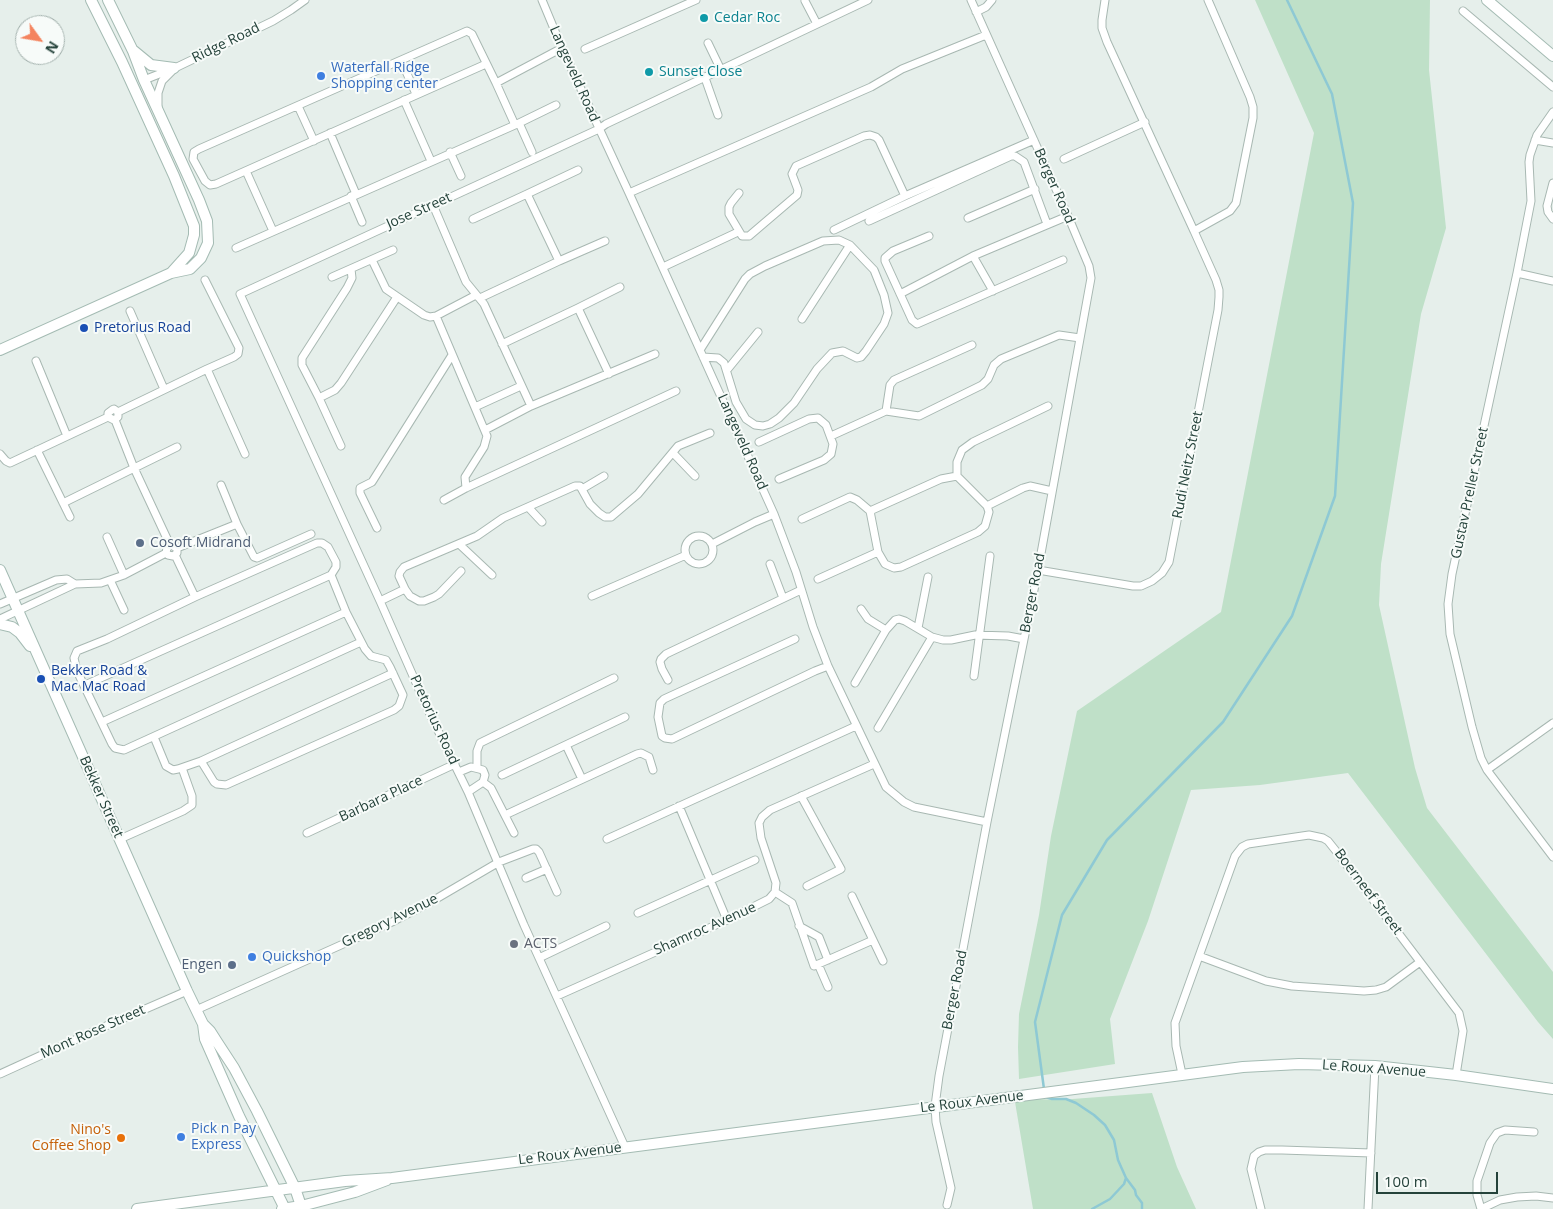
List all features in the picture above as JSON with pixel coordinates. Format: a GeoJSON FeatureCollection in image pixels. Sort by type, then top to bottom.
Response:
{"type":"FeatureCollection","features":[{"type":"Feature","properties":{"kind":"street"},"geometry":{"type":"LineString","coordinates":[[91,0],[150,122],[194,226],[194,235],[189,253],[171,273]]}},
{"type":"Feature","properties":{"kind":"street"},"geometry":{"type":"LineString","coordinates":[[0,350],[171,273],[182,272],[196,264],[206,249],[209,234],[208,221],[144,80],[133,51],[108,0]]}},
{"type":"Feature","properties":{"kind":"street","name":"Ridge Road"},"geometry":{"type":"LineString","coordinates":[[144,80],[273,21],[305,0]]}},
{"type":"Feature","properties":{"kind":"street"},"geometry":{"type":"LineString","coordinates":[[585,49],[696,0]]}},
{"type":"Feature","properties":{"kind":"street","name":"Jose Street"},"geometry":{"type":"LineString","coordinates":[[240,294],[599,129],[868,0]]}},
{"type":"Feature","properties":{"kind":"street","name":"Berger Road"},"geometry":{"type":"LineString","coordinates":[[947,1205],[952,1188],[936,1122],[935,1106],[939,1076],[987,822],[1038,570],[1092,278],[1089,266],[1068,216],[971,0]]}},
{"type":"Feature","properties":{"kind":"street"},"geometry":{"type":"LineString","coordinates":[[976,12],[986,7],[992,0]]}},
{"type":"Feature","properties":{"kind":"street","name":"Rudi Neitz Street"},"geometry":{"type":"LineString","coordinates":[[1038,570],[1133,586],[1141,586],[1152,581],[1162,573],[1169,562],[1218,304],[1218,285],[1102,28],[1105,0]]}},
{"type":"Feature","properties":{"kind":"street"},"geometry":{"type":"LineString","coordinates":[[1194,231],[1230,211],[1236,202],[1253,118],[1253,107],[1250,97],[1208,0]]}},
{"type":"Feature","properties":{"kind":"street"},"geometry":{"type":"LineString","coordinates":[[1487,0],[1553,56]]}},
{"type":"Feature","properties":{"kind":"street","name":"Langeveld Road"},"geometry":{"type":"LineString","coordinates":[[544,1],[562,48],[774,514],[828,666],[874,764],[886,786],[899,798],[914,807],[987,822]]}},
{"type":"Feature","properties":{"kind":"street"},"geometry":{"type":"LineString","coordinates":[[805,1],[817,24]]}},
{"type":"Feature","properties":{"kind":"street"},"geometry":{"type":"LineString","coordinates":[[1463,12],[1553,88]]}},
{"type":"Feature","properties":{"kind":"street"},"geometry":{"type":"LineString","coordinates":[[486,64],[216,184],[210,185],[205,181],[193,159],[193,154],[199,149],[467,31],[471,32],[532,152]]}},
{"type":"Feature","properties":{"kind":"street"},"geometry":{"type":"LineString","coordinates":[[629,193],[871,87],[902,69],[986,35]]}},
{"type":"Feature","properties":{"kind":"street"},"geometry":{"type":"LineString","coordinates":[[708,43],[721,70]]}},
{"type":"Feature","properties":{"kind":"street"},"geometry":{"type":"LineString","coordinates":[[496,84],[562,48]]}},
{"type":"Feature","properties":{"kind":"street"},"geometry":{"type":"LineString","coordinates":[[133,51],[151,65],[176,67]]}},
{"type":"Feature","properties":{"kind":"street"},"geometry":{"type":"LineString","coordinates":[[401,60],[416,94]]}},
{"type":"Feature","properties":{"kind":"street"},"geometry":{"type":"LineString","coordinates":[[158,110],[158,93],[162,81],[176,67]]}},
{"type":"Feature","properties":{"kind":"street"},"geometry":{"type":"LineString","coordinates":[[705,78],[718,115]]}},
{"type":"Feature","properties":{"kind":"street"},"geometry":{"type":"LineString","coordinates":[[144,80],[144,94],[150,122]]}},
{"type":"Feature","properties":{"kind":"street"},"geometry":{"type":"LineString","coordinates":[[404,100],[431,161]]}},
{"type":"Feature","properties":{"kind":"street"},"geometry":{"type":"LineString","coordinates":[[236,248],[556,105]]}},
{"type":"Feature","properties":{"kind":"street"},"geometry":{"type":"LineString","coordinates":[[298,106],[314,140]]}},
{"type":"Feature","properties":{"kind":"street","name":"Gustav Preller Street"},"geometry":{"type":"LineString","coordinates":[[1553,112],[1535,140],[1530,154],[1531,201],[1452,574],[1448,604],[1450,634],[1454,653],[1481,758],[1487,770],[1553,857]]}},
{"type":"Feature","properties":{"kind":"street"},"geometry":{"type":"LineString","coordinates":[[1064,158],[1145,122]]}},
{"type":"Feature","properties":{"kind":"street"},"geometry":{"type":"LineString","coordinates":[[330,133],[354,195],[362,222]]}},
{"type":"Feature","properties":{"kind":"street"},"geometry":{"type":"LineString","coordinates":[[739,193],[730,203],[728,210],[738,232],[744,237],[749,236],[796,197],[798,190],[792,174],[796,166],[864,136],[876,137],[879,140],[905,196]]}},
{"type":"Feature","properties":{"kind":"street"},"geometry":{"type":"LineString","coordinates":[[834,230],[905,196],[1034,140]]}},
{"type":"Feature","properties":{"kind":"street"},"geometry":{"type":"LineString","coordinates":[[1535,140],[1553,143]]}},
{"type":"Feature","properties":{"kind":"street"},"geometry":{"type":"LineString","coordinates":[[450,152],[461,176]]}},
{"type":"Feature","properties":{"kind":"street"},"geometry":{"type":"LineString","coordinates":[[869,221],[1011,156],[1016,156],[1024,162],[1047,224]]}},
{"type":"Feature","properties":{"kind":"street"},"geometry":{"type":"LineString","coordinates":[[473,219],[578,170]]}},
{"type":"Feature","properties":{"kind":"street"},"geometry":{"type":"LineString","coordinates":[[246,171],[273,231]]}},
{"type":"Feature","properties":{"kind":"street"},"geometry":{"type":"LineString","coordinates":[[1553,183],[1547,206],[1553,220]]}},
{"type":"Feature","properties":{"kind":"street"},"geometry":{"type":"LineString","coordinates":[[968,218],[1035,189]]}},
{"type":"Feature","properties":{"kind":"street"},"geometry":{"type":"LineString","coordinates":[[528,194],[559,261]]}},
{"type":"Feature","properties":{"kind":"street"},"geometry":{"type":"LineString","coordinates":[[433,205],[466,282],[478,297],[531,406]]}},
{"type":"Feature","properties":{"kind":"street"},"geometry":{"type":"LineString","coordinates":[[900,294],[974,256],[1068,216]]}},
{"type":"Feature","properties":{"kind":"street"},"geometry":{"type":"LineString","coordinates":[[663,267],[738,232]]}},
{"type":"Feature","properties":{"kind":"street"},"geometry":{"type":"LineString","coordinates":[[928,236],[893,251],[885,258],[887,268],[912,320],[918,324],[1063,260]]}},
{"type":"Feature","properties":{"kind":"street"},"geometry":{"type":"LineString","coordinates":[[839,240],[850,245],[874,270],[887,305],[888,313],[884,324],[861,357],[857,358],[843,351],[832,353],[817,369],[794,403],[779,418],[763,426],[752,423],[741,412],[724,363],[718,358],[701,354],[745,279],[750,274],[823,241],[839,240]]}},
{"type":"Feature","properties":{"kind":"street"},"geometry":{"type":"LineString","coordinates":[[372,260],[386,289],[397,298],[430,317],[605,241]]}},
{"type":"Feature","properties":{"kind":"street"},"geometry":{"type":"LineString","coordinates":[[802,319],[850,245]]}},
{"type":"Feature","properties":{"kind":"street"},"geometry":{"type":"LineString","coordinates":[[332,277],[393,250]]}},
{"type":"Feature","properties":{"kind":"street"},"geometry":{"type":"LineString","coordinates":[[974,256],[993,292]]}},
{"type":"Feature","properties":{"kind":"street"},"geometry":{"type":"LineString","coordinates":[[340,446],[302,365],[302,358],[347,288],[352,278],[351,269]]}},
{"type":"Feature","properties":{"kind":"street"},"geometry":{"type":"LineString","coordinates":[[1517,273],[1553,280]]}},
{"type":"Feature","properties":{"kind":"street"},"geometry":{"type":"LineString","coordinates":[[0,454],[10,463],[114,416],[207,368],[234,358],[238,354],[239,348],[204,280]]}},
{"type":"Feature","properties":{"kind":"street"},"geometry":{"type":"LineString","coordinates":[[502,344],[620,287]]}},
{"type":"Feature","properties":{"kind":"street","name":"Pretorius Road"},"geometry":{"type":"LineString","coordinates":[[240,294],[428,710],[459,772],[524,926],[625,1147]]}},
{"type":"Feature","properties":{"kind":"street"},"geometry":{"type":"LineString","coordinates":[[319,398],[335,390],[341,383],[397,298]]}},
{"type":"Feature","properties":{"kind":"street"},"geometry":{"type":"LineString","coordinates":[[578,308],[609,374]]}},
{"type":"Feature","properties":{"kind":"street"},"geometry":{"type":"LineString","coordinates":[[130,311],[164,389]]}},
{"type":"Feature","properties":{"kind":"street"},"geometry":{"type":"LineString","coordinates":[[436,316],[485,430],[486,442],[465,477],[466,488]]}},
{"type":"Feature","properties":{"kind":"street"},"geometry":{"type":"LineString","coordinates":[[727,370],[758,332]]}},
{"type":"Feature","properties":{"kind":"street"},"geometry":{"type":"LineString","coordinates":[[831,436],[886,411],[919,416],[982,385],[988,379],[994,365],[1000,358],[1059,335],[1080,338]]}},
{"type":"Feature","properties":{"kind":"street"},"geometry":{"type":"LineString","coordinates":[[886,411],[890,385],[894,380],[972,345]]}},
{"type":"Feature","properties":{"kind":"street"},"geometry":{"type":"LineString","coordinates":[[485,430],[531,406],[655,354]]}},
{"type":"Feature","properties":{"kind":"street"},"geometry":{"type":"LineString","coordinates":[[377,528],[360,492],[360,488],[372,482],[452,355]]}},
{"type":"Feature","properties":{"kind":"street"},"geometry":{"type":"LineString","coordinates":[[36,361],[67,436]]}},
{"type":"Feature","properties":{"kind":"street"},"geometry":{"type":"LineString","coordinates":[[207,368],[245,454]]}},
{"type":"Feature","properties":{"kind":"street"},"geometry":{"type":"LineString","coordinates":[[475,407],[521,386]]}},
{"type":"Feature","properties":{"kind":"street"},"geometry":{"type":"LineString","coordinates":[[444,500],[466,488],[676,391]]}},
{"type":"Feature","properties":{"kind":"street"},"geometry":{"type":"LineString","coordinates":[[957,476],[959,456],[966,446],[1048,406]]}},
{"type":"Feature","properties":{"kind":"street"},"geometry":{"type":"LineString","coordinates":[[114,416],[134,468],[195,597]]}},
{"type":"Feature","properties":{"kind":"street"},"geometry":{"type":"LineString","coordinates":[[759,442],[814,417],[823,422],[831,436],[833,450],[829,456],[779,479]]}},
{"type":"Feature","properties":{"kind":"street"},"geometry":{"type":"LineString","coordinates":[[461,571],[438,594],[430,599],[419,601],[410,596],[399,576],[402,569],[476,536],[503,518],[576,486],[580,486],[594,509],[605,517],[611,517],[638,494],[678,446],[710,433]]}},
{"type":"Feature","properties":{"kind":"street"},"geometry":{"type":"LineString","coordinates":[[63,503],[177,447]]}},
{"type":"Feature","properties":{"kind":"street"},"geometry":{"type":"LineString","coordinates":[[37,450],[70,517]]}},
{"type":"Feature","properties":{"kind":"street"},"geometry":{"type":"LineString","coordinates":[[673,453],[695,476]]}},
{"type":"Feature","properties":{"kind":"street"},"geometry":{"type":"LineString","coordinates":[[582,489],[604,476]]}},
{"type":"Feature","properties":{"kind":"street"},"geometry":{"type":"LineString","coordinates":[[802,519],[850,497],[858,500],[870,511],[878,552],[885,564],[894,568],[901,567],[978,532],[984,526],[989,512],[987,506],[957,476]]}},
{"type":"Feature","properties":{"kind":"street"},"geometry":{"type":"LineString","coordinates":[[870,511],[941,479],[957,476]]}},
{"type":"Feature","properties":{"kind":"street"},"geometry":{"type":"LineString","coordinates":[[221,485],[237,524],[251,554],[255,558],[311,534]]}},
{"type":"Feature","properties":{"kind":"street"},"geometry":{"type":"LineString","coordinates":[[987,506],[1030,486],[1052,490]]}},
{"type":"Feature","properties":{"kind":"street"},"geometry":{"type":"LineString","coordinates":[[528,507],[542,522]]}},
{"type":"Feature","properties":{"kind":"street"},"geometry":{"type":"LineString","coordinates":[[712,544],[774,514]]}},
{"type":"Feature","properties":{"kind":"street"},"geometry":{"type":"LineString","coordinates":[[0,619],[75,584],[101,583],[110,580],[172,550],[237,524]]}},
{"type":"Feature","properties":{"kind":"street"},"geometry":{"type":"LineString","coordinates":[[107,537],[124,574]]}},
{"type":"Feature","properties":{"kind":"street"},"geometry":{"type":"LineString","coordinates":[[706,537],[712,544],[711,557],[704,563],[691,562],[686,555],[686,545],[692,538],[706,537]]}},
{"type":"Feature","properties":{"kind":"street"},"geometry":{"type":"LineString","coordinates":[[85,685],[331,575],[336,567],[336,562],[328,547],[318,542],[77,651],[74,655],[74,662],[112,744],[118,749],[126,750],[361,642]]}},
{"type":"Feature","properties":{"kind":"street"},"geometry":{"type":"LineString","coordinates":[[459,544],[492,575]]}},
{"type":"Feature","properties":{"kind":"street"},"geometry":{"type":"LineString","coordinates":[[818,579],[878,552]]}},
{"type":"Feature","properties":{"kind":"street"},"geometry":{"type":"LineString","coordinates":[[592,596],[686,555]]}},
{"type":"Feature","properties":{"kind":"street"},"geometry":{"type":"LineString","coordinates":[[974,676],[990,556]]}},
{"type":"Feature","properties":{"kind":"street"},"geometry":{"type":"LineString","coordinates":[[770,564],[783,598]]}},
{"type":"Feature","properties":{"kind":"street","name":"Bekker Street"},"geometry":{"type":"LineString","coordinates":[[0,570],[196,1010],[203,1024],[210,1031],[234,1068],[295,1188],[302,1207]]}},
{"type":"Feature","properties":{"kind":"street"},"geometry":{"type":"LineString","coordinates":[[201,761],[214,782],[226,785],[394,710],[399,706],[403,697],[393,673],[386,660],[371,656],[361,642],[331,575]]}},
{"type":"Feature","properties":{"kind":"street"},"geometry":{"type":"LineString","coordinates":[[918,628],[928,577]]}},
{"type":"Feature","properties":{"kind":"street"},"geometry":{"type":"LineString","coordinates":[[0,604],[56,580],[67,579],[75,584]]}},
{"type":"Feature","properties":{"kind":"street"},"geometry":{"type":"LineString","coordinates":[[110,580],[124,610]]}},
{"type":"Feature","properties":{"kind":"street"},"geometry":{"type":"LineString","coordinates":[[380,601],[405,589]]}},
{"type":"Feature","properties":{"kind":"street"},"geometry":{"type":"LineString","coordinates":[[668,680],[660,662],[666,654],[801,590]]}},
{"type":"Feature","properties":{"kind":"street"},"geometry":{"type":"LineString","coordinates":[[860,608],[868,619],[886,630]]}},
{"type":"Feature","properties":{"kind":"street"},"geometry":{"type":"LineString","coordinates":[[102,722],[346,612]]}},
{"type":"Feature","properties":{"kind":"street"},"geometry":{"type":"LineString","coordinates":[[856,683],[886,630],[895,620],[899,619],[932,637],[943,640],[951,640],[969,635],[1008,636],[1024,639]]}},
{"type":"Feature","properties":{"kind":"street"},"geometry":{"type":"LineString","coordinates":[[0,624],[12,627],[20,633],[37,654]]}},
{"type":"Feature","properties":{"kind":"street"},"geometry":{"type":"LineString","coordinates":[[878,728],[932,637]]}},
{"type":"Feature","properties":{"kind":"street"},"geometry":{"type":"LineString","coordinates":[[795,639],[664,699],[660,703],[658,717],[662,736],[672,739],[828,666]]}},
{"type":"Feature","properties":{"kind":"street"},"geometry":{"type":"LineString","coordinates":[[154,737],[166,766],[173,770],[182,768],[393,673]]}},
{"type":"Feature","properties":{"kind":"street"},"geometry":{"type":"LineString","coordinates":[[477,768],[477,751],[480,744],[484,741],[614,678]]}},
{"type":"Feature","properties":{"kind":"street"},"geometry":{"type":"LineString","coordinates":[[502,775],[626,717]]}},
{"type":"Feature","properties":{"kind":"street"},"geometry":{"type":"LineString","coordinates":[[1487,770],[1553,723]]}},
{"type":"Feature","properties":{"kind":"street"},"geometry":{"type":"LineString","coordinates":[[607,839],[856,726]]}},
{"type":"Feature","properties":{"kind":"street"},"geometry":{"type":"LineString","coordinates":[[566,745],[582,779]]}},
{"type":"Feature","properties":{"kind":"street"},"geometry":{"type":"LineString","coordinates":[[505,815],[641,753],[649,757],[653,770]]}},
{"type":"Feature","properties":{"kind":"street","name":"Barbara Place"},"geometry":{"type":"LineString","coordinates":[[307,833],[455,764]]}},
{"type":"Feature","properties":{"kind":"street"},"geometry":{"type":"LineString","coordinates":[[828,987],[816,965],[792,903],[775,892],[776,883],[761,838],[759,823],[762,817],[770,810],[874,764]]}},
{"type":"Feature","properties":{"kind":"street"},"geometry":{"type":"LineString","coordinates":[[459,772],[471,767],[483,770],[485,775],[483,782],[468,792]]}},
{"type":"Feature","properties":{"kind":"street"},"geometry":{"type":"LineString","coordinates":[[120,839],[183,811],[192,804],[192,796],[182,768]]}},
{"type":"Feature","properties":{"kind":"street"},"geometry":{"type":"LineString","coordinates":[[483,782],[491,788],[514,833]]}},
{"type":"Feature","properties":{"kind":"street"},"geometry":{"type":"LineString","coordinates":[[801,796],[841,869],[807,886]]}},
{"type":"Feature","properties":{"kind":"street"},"geometry":{"type":"LineString","coordinates":[[679,806],[727,920]]}},
{"type":"Feature","properties":{"kind":"street","name":"Boerneef Street"},"geometry":{"type":"LineString","coordinates":[[1182,1074],[1176,1046],[1175,1023],[1232,862],[1238,851],[1248,844],[1310,835],[1328,841],[1459,1013],[1462,1031],[1456,1075]]}},
{"type":"Feature","properties":{"kind":"street","name":"Gregory Avenue"},"geometry":{"type":"LineString","coordinates":[[196,1010],[390,923],[429,903],[498,862],[532,849],[539,852],[557,892]]}},
{"type":"Feature","properties":{"kind":"street"},"geometry":{"type":"LineString","coordinates":[[638,913],[755,860]]}},
{"type":"Feature","properties":{"kind":"street"},"geometry":{"type":"LineString","coordinates":[[526,878],[547,869]]}},
{"type":"Feature","properties":{"kind":"street","name":"Shamroc Avenue"},"geometry":{"type":"LineString","coordinates":[[557,996],[727,920],[769,899],[775,892]]}},
{"type":"Feature","properties":{"kind":"street"},"geometry":{"type":"LineString","coordinates":[[852,896],[883,961]]}},
{"type":"Feature","properties":{"kind":"street"},"geometry":{"type":"LineString","coordinates":[[539,958],[606,926]]}},
{"type":"Feature","properties":{"kind":"street"},"geometry":{"type":"LineString","coordinates":[[800,926],[819,937],[828,960]]}},
{"type":"Feature","properties":{"kind":"street"},"geometry":{"type":"LineString","coordinates":[[816,965],[873,940]]}},
{"type":"Feature","properties":{"kind":"street"},"geometry":{"type":"LineString","coordinates":[[1199,956],[1266,981],[1292,986],[1364,991],[1386,987],[1420,962]]}},
{"type":"Feature","properties":{"kind":"street","name":"Mont Rose Street"},"geometry":{"type":"LineString","coordinates":[[0,1074],[187,991]]}},
{"type":"Feature","properties":{"kind":"street","name":"Bekker Street"},"geometry":{"type":"LineString","coordinates":[[203,1024],[205,1039],[239,1116],[284,1209]]}},
{"type":"Feature","properties":{"kind":"street","name":"Le Roux Avenue"},"geometry":{"type":"LineString","coordinates":[[136,1209],[370,1178],[392,1178],[1243,1067],[1300,1064],[1374,1066],[1456,1075],[1553,1089]]}},
{"type":"Feature","properties":{"kind":"street"},"geometry":{"type":"LineString","coordinates":[[1368,1209],[1374,1066]]}},
{"type":"Feature","properties":{"kind":"street"},"geometry":{"type":"LineString","coordinates":[[1534,1132],[1505,1130],[1497,1133],[1490,1143],[1477,1181],[1477,1194],[1481,1209],[1500,1200],[1517,1196],[1553,1198]]}},
{"type":"Feature","properties":{"kind":"street"},"geometry":{"type":"LineString","coordinates":[[1261,1209],[1251,1169],[1254,1156],[1260,1152],[1265,1150],[1282,1150],[1371,1153]]}},
{"type":"Feature","properties":{"kind":"street","name":"Le Roux Avenue"},"geometry":{"type":"LineString","coordinates":[[284,1209],[302,1207],[355,1192],[392,1178]]}},
{"type":"Feature","properties":{"kind":"green space"},"geometry":{"type":"Polygon","coordinates":[[[1255,0],[1430,0],[1429,70],[1446,228],[1421,314],[1381,564],[1379,605],[1415,768],[1427,808],[1553,972],[1553,1039],[1538,1022],[1348,773],[1260,785],[1191,790],[1148,921],[1110,1019],[1115,1064],[1019,1079],[1019,1014],[1039,915],[1051,836],[1077,711],[1221,612],[1314,133],[1255,0]]]}},
{"type":"Feature","properties":{"kind":"green space"},"geometry":{"type":"Polygon","coordinates":[[[1152,1093],[1177,1167],[1196,1209],[1033,1209],[1015,1102],[1036,1099],[1059,1100],[1152,1093]]]}},
{"type":"Feature","properties":{"kind":"waterway"},"geometry":{"type":"LineString","coordinates":[[1044,1089],[1035,1022],[1062,915],[1107,840],[1223,722],[1292,616],[1335,496],[1353,203],[1332,94],[1287,0]]}},
{"type":"Feature","properties":{"kind":"waterway"},"geometry":{"type":"LineString","coordinates":[[1045,1097],[1066,1099],[1076,1103],[1105,1125],[1114,1140],[1118,1160],[1126,1178],[1124,1184],[1110,1199],[1092,1209]]}},
{"type":"Feature","properties":{"kind":"waterway"},"geometry":{"type":"LineString","coordinates":[[1126,1178],[1142,1203],[1142,1209]]}},
{"type":"Feature","properties":{"kind":"place","name":"Cedar Roc"},"geometry":{"type":"Point","coordinates":[704,18]}},
{"type":"Feature","properties":{"kind":"place","name":"Sunset Close"},"geometry":{"type":"Point","coordinates":[649,72]}},
{"type":"Feature","properties":{"kind":"place","name":"Waterfall Ridge Shopping center"},"geometry":{"type":"Point","coordinates":[321,76]}},
{"type":"Feature","properties":{"kind":"place","name":"Pretorius Road"},"geometry":{"type":"Point","coordinates":[84,328]}},
{"type":"Feature","properties":{"kind":"place","name":"Cosoft Midrand"},"geometry":{"type":"Point","coordinates":[140,543]}},
{"type":"Feature","properties":{"kind":"place","name":"Bekker Road & Mac Mac Road"},"geometry":{"type":"Point","coordinates":[41,679]}},
{"type":"Feature","properties":{"kind":"place","name":"ACTS"},"geometry":{"type":"Point","coordinates":[514,944]}},
{"type":"Feature","properties":{"kind":"place","name":"Quickshop"},"geometry":{"type":"Point","coordinates":[252,957]}},
{"type":"Feature","properties":{"kind":"place","name":"Engen"},"geometry":{"type":"Point","coordinates":[232,965]}},
{"type":"Feature","properties":{"kind":"place","name":"Pick n Pay Express"},"geometry":{"type":"Point","coordinates":[181,1137]}},
{"type":"Feature","properties":{"kind":"place","name":"Nino's Coffee Shop"},"geometry":{"type":"Point","coordinates":[121,1138]}}]}
